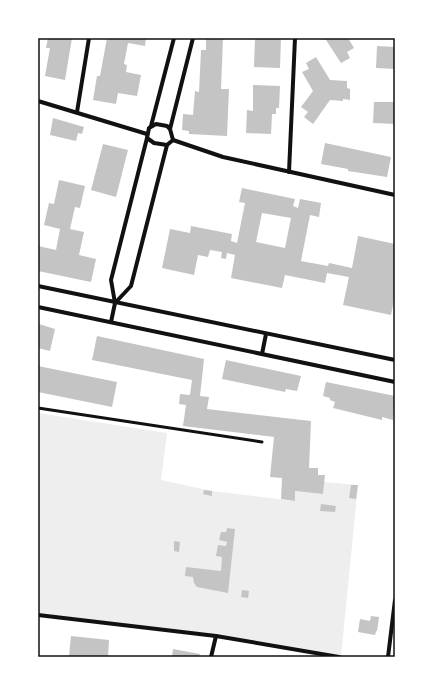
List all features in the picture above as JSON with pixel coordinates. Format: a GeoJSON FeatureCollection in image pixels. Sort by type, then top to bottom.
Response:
{"type":"FeatureCollection","features":[{"type":"Feature","properties":{"kind":"street"},"geometry":{"type":"LineString","coordinates":[[77,112],[89,38]]}},
{"type":"Feature","properties":{"kind":"street"},"geometry":{"type":"LineString","coordinates":[[111,322],[115,303],[110,280],[147,136],[152,126],[174,38]]}},
{"type":"Feature","properties":{"kind":"street"},"geometry":{"type":"LineString","coordinates":[[115,303],[130,286],[168,145],[172,140],[170,129],[193,38]]}},
{"type":"Feature","properties":{"kind":"street"},"geometry":{"type":"LineString","coordinates":[[289,172],[295,38]]}},
{"type":"Feature","properties":{"kind":"street"},"geometry":{"type":"LineString","coordinates":[[38,101],[77,112],[147,136],[154,143],[168,145]]}},
{"type":"Feature","properties":{"kind":"street"},"geometry":{"type":"LineString","coordinates":[[152,126],[162,125],[170,129]]}},
{"type":"Feature","properties":{"kind":"street"},"geometry":{"type":"LineString","coordinates":[[172,140],[223,157],[395,196]]}},
{"type":"Feature","properties":{"kind":"street"},"geometry":{"type":"LineString","coordinates":[[38,286],[395,360]]}},
{"type":"Feature","properties":{"kind":"street"},"geometry":{"type":"LineString","coordinates":[[38,307],[395,382]]}},
{"type":"Feature","properties":{"kind":"street"},"geometry":{"type":"LineString","coordinates":[[262,354],[266,334]]}},
{"type":"Feature","properties":{"kind":"street"},"geometry":{"type":"LineString","coordinates":[[388,657],[395,600]]}},
{"type":"Feature","properties":{"kind":"street"},"geometry":{"type":"LineString","coordinates":[[38,615],[216,636],[322,656],[339,657]]}},
{"type":"Feature","properties":{"kind":"street"},"geometry":{"type":"LineString","coordinates":[[211,657],[216,636]]}},
{"type":"Feature","properties":{"kind":"lane"},"geometry":{"type":"LineString","coordinates":[[38,408],[262,442]]}},
{"type":"Feature","properties":{"kind":"shaded area"},"geometry":{"type":"Polygon","coordinates":[[[38,413],[167,433],[161,480],[212,491],[294,501],[295,491],[323,494],[324,482],[358,485],[341,657],[216,636],[38,614],[38,413]]]}},
{"type":"Feature","properties":{"kind":"building"},"geometry":{"type":"Polygon","coordinates":[[[48,38],[72,38],[65,80],[45,76],[50,48],[46,48],[48,38]]]}},
{"type":"Feature","properties":{"kind":"building"},"geometry":{"type":"Polygon","coordinates":[[[107,38],[146,38],[145,46],[128,43],[124,64],[127,65],[126,72],[141,75],[137,96],[118,93],[116,104],[93,100],[97,76],[100,76],[107,38]]]}},
{"type":"Feature","properties":{"kind":"building"},"geometry":{"type":"Polygon","coordinates":[[[206,38],[223,38],[221,89],[229,89],[227,136],[189,134],[189,131],[182,130],[183,114],[193,115],[195,91],[199,92],[201,50],[206,50],[206,38]]]}},
{"type":"Feature","properties":{"kind":"building"},"geometry":{"type":"Polygon","coordinates":[[[255,38],[281,38],[280,68],[254,67],[255,38]]]}},
{"type":"Feature","properties":{"kind":"building"},"geometry":{"type":"Polygon","coordinates":[[[311,38],[348,38],[354,48],[347,52],[350,58],[341,63],[326,40],[311,38]]]}},
{"type":"Feature","properties":{"kind":"building"},"geometry":{"type":"Polygon","coordinates":[[[377,46],[395,47],[395,69],[376,68],[377,46]]]}},
{"type":"Feature","properties":{"kind":"building"},"geometry":{"type":"Polygon","coordinates":[[[316,57],[330,80],[347,81],[347,88],[350,89],[350,100],[330,100],[313,124],[304,117],[308,112],[301,107],[313,91],[302,72],[309,69],[306,63],[316,57]]]}},
{"type":"Feature","properties":{"kind":"building"},"geometry":{"type":"Polygon","coordinates":[[[253,85],[280,86],[279,108],[276,108],[276,114],[272,114],[271,134],[246,133],[247,110],[253,111],[253,85]]]}},
{"type":"Feature","properties":{"kind":"building"},"geometry":{"type":"Polygon","coordinates":[[[374,102],[395,102],[395,124],[373,123],[374,102]]]}},
{"type":"Feature","properties":{"kind":"building"},"geometry":{"type":"Polygon","coordinates":[[[53,118],[84,127],[82,134],[78,133],[76,141],[50,135],[53,118]]]}},
{"type":"Feature","properties":{"kind":"building"},"geometry":{"type":"Polygon","coordinates":[[[325,143],[391,157],[387,177],[348,171],[348,169],[321,164],[325,143]]]}},
{"type":"Feature","properties":{"kind":"building"},"geometry":{"type":"Polygon","coordinates":[[[103,144],[128,150],[116,197],[91,190],[103,144]]]}},
{"type":"Feature","properties":{"kind":"building"},"geometry":{"type":"Polygon","coordinates":[[[59,180],[85,186],[80,208],[75,207],[70,229],[84,232],[79,255],[96,259],[91,282],[38,271],[38,246],[56,250],[60,229],[44,225],[49,203],[54,204],[59,180]]]}},
{"type":"Feature","properties":{"kind":"building"},"geometry":{"type":"Polygon","coordinates":[[[242,188],[295,199],[293,206],[298,208],[300,199],[321,203],[319,217],[310,215],[301,261],[328,266],[329,263],[352,268],[358,236],[395,244],[395,295],[391,315],[343,305],[349,277],[327,273],[325,283],[285,275],[282,288],[231,278],[235,255],[227,253],[226,259],[221,258],[222,252],[210,250],[208,257],[198,255],[194,275],[162,268],[170,229],[190,233],[191,226],[232,234],[231,241],[237,243],[245,203],[239,202],[242,188]],[[262,213],[256,242],[285,248],[291,218],[262,213]]]}},
{"type":"Feature","properties":{"kind":"building"},"geometry":{"type":"Polygon","coordinates":[[[39,324],[55,329],[50,351],[38,348],[39,324]]]}},
{"type":"Feature","properties":{"kind":"building"},"geometry":{"type":"Polygon","coordinates":[[[97,336],[204,359],[200,396],[209,397],[207,409],[311,421],[309,468],[318,468],[318,475],[325,475],[323,494],[295,491],[295,501],[281,499],[282,478],[270,477],[274,437],[183,426],[186,405],[179,404],[180,394],[190,395],[192,380],[92,360],[97,336]]]}},
{"type":"Feature","properties":{"kind":"building"},"geometry":{"type":"Polygon","coordinates":[[[226,360],[301,376],[297,391],[286,389],[285,392],[222,379],[226,360]]]}},
{"type":"Feature","properties":{"kind":"building"},"geometry":{"type":"Polygon","coordinates":[[[38,366],[117,382],[112,407],[38,392],[38,366]]]}},
{"type":"Feature","properties":{"kind":"building"},"geometry":{"type":"Polygon","coordinates":[[[326,382],[395,396],[393,420],[382,417],[382,420],[333,408],[335,402],[330,400],[330,398],[323,396],[326,382]]]}},
{"type":"Feature","properties":{"kind":"building"},"geometry":{"type":"Polygon","coordinates":[[[351,485],[358,485],[356,499],[349,498],[351,485]]]}},
{"type":"Feature","properties":{"kind":"building"},"geometry":{"type":"Polygon","coordinates":[[[204,490],[212,491],[212,496],[203,494],[204,490]]]}},
{"type":"Feature","properties":{"kind":"building"},"geometry":{"type":"Polygon","coordinates":[[[321,504],[336,506],[335,512],[320,511],[321,504]]]}},
{"type":"Feature","properties":{"kind":"building"},"geometry":{"type":"Polygon","coordinates":[[[227,528],[235,529],[228,593],[197,587],[194,583],[193,577],[185,576],[186,567],[221,571],[222,557],[216,556],[218,545],[226,546],[227,542],[219,540],[221,532],[226,532],[227,528]]]}},
{"type":"Feature","properties":{"kind":"building"},"geometry":{"type":"Polygon","coordinates":[[[174,541],[180,542],[179,552],[174,551],[174,541]]]}},
{"type":"Feature","properties":{"kind":"building"},"geometry":{"type":"Polygon","coordinates":[[[242,590],[249,591],[248,598],[241,597],[242,590]]]}},
{"type":"Feature","properties":{"kind":"building"},"geometry":{"type":"Polygon","coordinates":[[[371,616],[379,617],[375,635],[358,632],[360,619],[370,621],[371,616]]]}},
{"type":"Feature","properties":{"kind":"building"},"geometry":{"type":"Polygon","coordinates":[[[71,636],[109,640],[108,657],[69,656],[71,636]]]}},
{"type":"Feature","properties":{"kind":"building"},"geometry":{"type":"Polygon","coordinates":[[[173,649],[200,654],[199,657],[172,657],[173,649]]]}}]}
